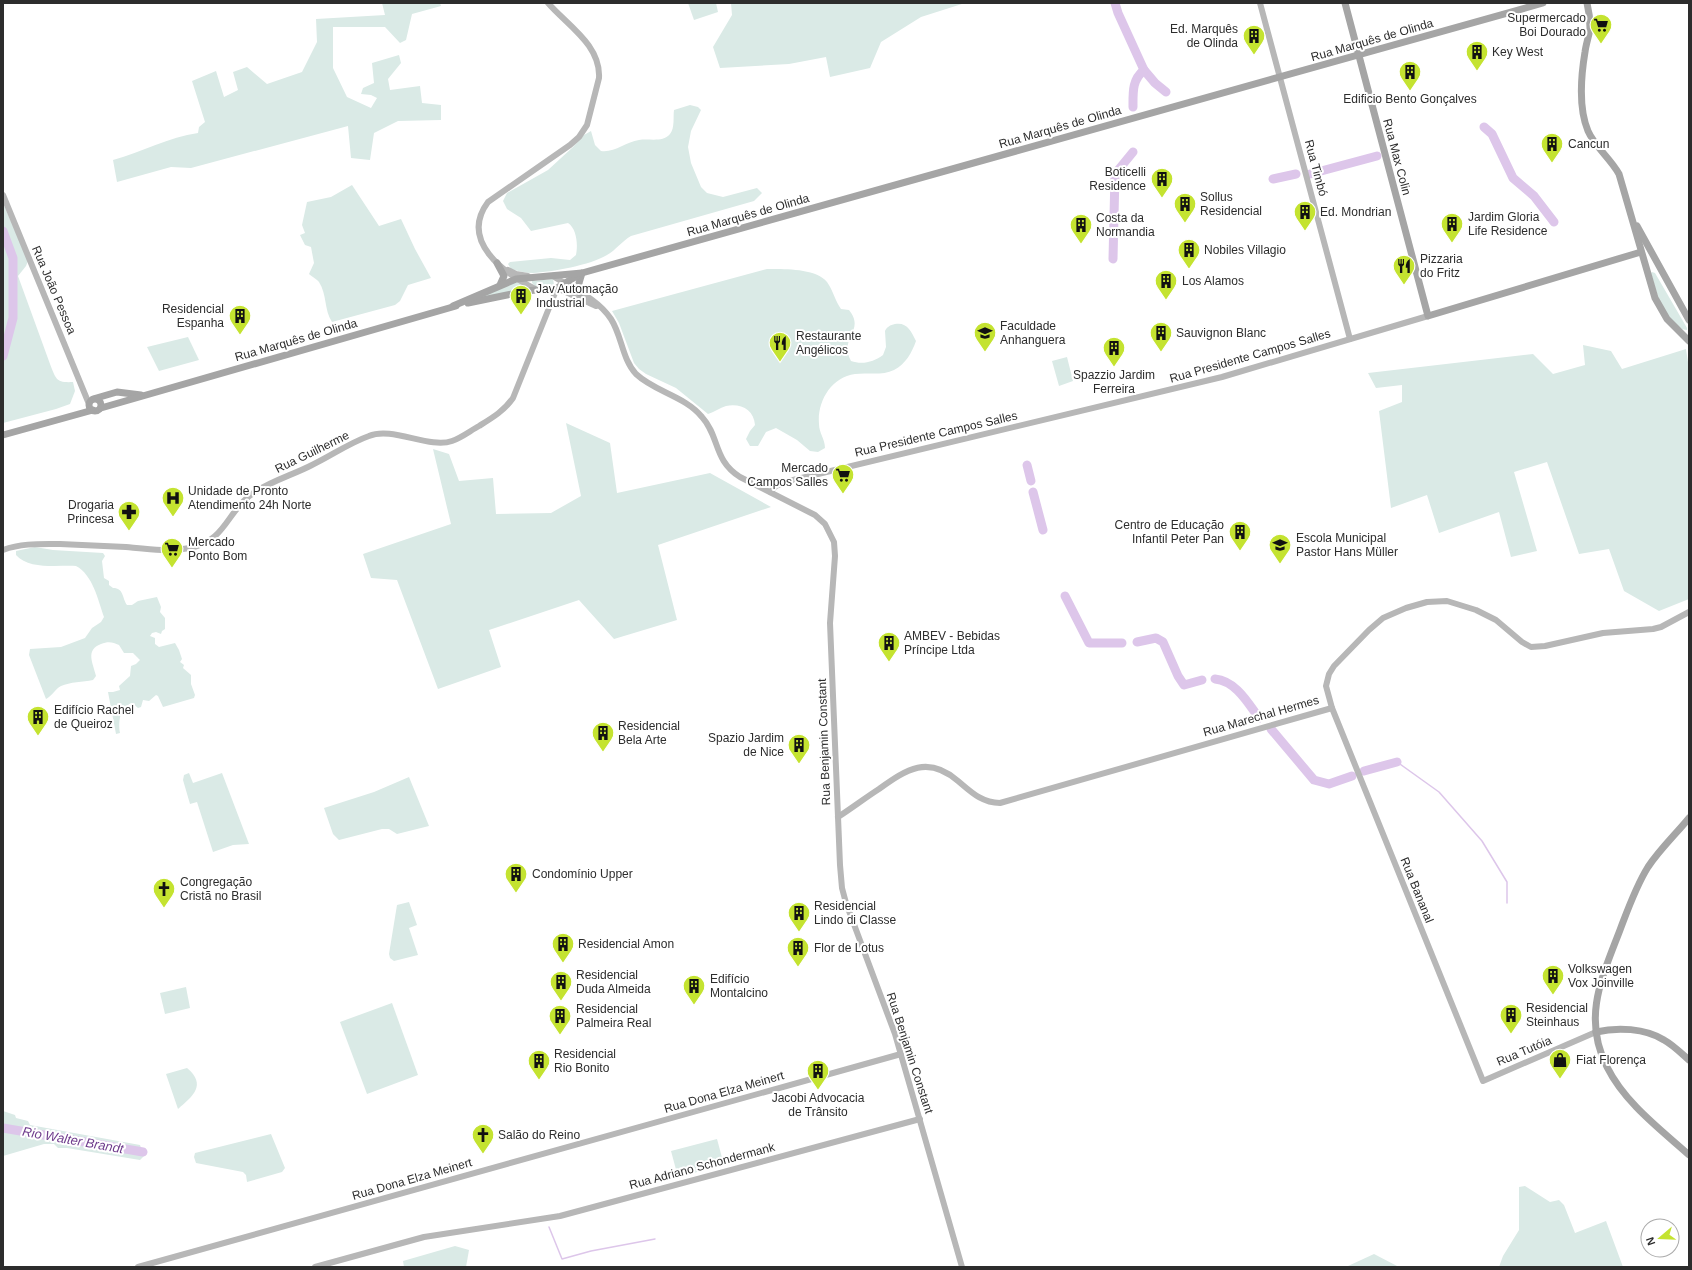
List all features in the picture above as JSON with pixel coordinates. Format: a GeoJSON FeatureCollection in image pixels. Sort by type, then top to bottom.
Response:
{"type":"FeatureCollection","features":[{"type":"Feature","properties":{"kind":"main road","name":"Rua Max Colin"},"geometry":{"type":"LineString","coordinates":[[1345,3],[1428,316]]}},
{"type":"Feature","properties":{"kind":"main road","name":"Rua Marquês de Olinda"},"geometry":{"type":"LineString","coordinates":[[453,306],[516,279],[582,272],[1543,3]]}},
{"type":"Feature","properties":{"kind":"main road"},"geometry":{"type":"LineString","coordinates":[[1587,3],[1590,30],[1582,76],[1584,117],[1590,136],[1619,174],[1647,273],[1659,306],[1667,319],[1689,341]]}},
{"type":"Feature","properties":{"kind":"main road"},"geometry":{"type":"LineString","coordinates":[[1630,214],[1689,320]]}},
{"type":"Feature","properties":{"kind":"main road","name":"Rua Presidente Campos Salles"},"geometry":{"type":"LineString","coordinates":[[1428,316],[1641,252]]}},
{"type":"Feature","properties":{"kind":"main road"},"geometry":{"type":"LineString","coordinates":[[497,263],[504,276],[500,285]]}},
{"type":"Feature","properties":{"kind":"main road"},"geometry":{"type":"LineString","coordinates":[[1647,273],[1651,267],[1660,270]]}},
{"type":"Feature","properties":{"kind":"main road"},"geometry":{"type":"LineString","coordinates":[[580,292],[579,283],[582,272]]}},
{"type":"Feature","properties":{"kind":"main road","name":"Rua Marquês de Olinda"},"geometry":{"type":"LineString","coordinates":[[145,395],[112,393],[92,404],[98,411],[101,408],[120,402],[145,395],[453,306],[535,289],[545,290],[557,288],[582,272]]}},
{"type":"Feature","properties":{"kind":"main road"},"geometry":{"type":"LineString","coordinates":[[553,276],[557,282],[557,288]]}},
{"type":"Feature","properties":{"kind":"main road"},"geometry":{"type":"LineString","coordinates":[[532,277],[530,283],[535,289]]}},
{"type":"Feature","properties":{"kind":"main road"},"geometry":{"type":"LineString","coordinates":[[1678,330],[1684,333],[1689,332]]}},
{"type":"Feature","properties":{"kind":"main road"},"geometry":{"type":"LineString","coordinates":[[120,402],[125,393]]}},
{"type":"Feature","properties":{"kind":"main road"},"geometry":{"type":"LineString","coordinates":[[3,435],[80,414],[99,400],[101,408]]}},
{"type":"Feature","properties":{"kind":"main road"},"geometry":{"type":"LineString","coordinates":[[1689,818],[1658,853],[1636,889],[1599,987],[1596,1008],[1596,1032],[1603,1057],[1621,1089],[1647,1116],[1689,1155]]}},
{"type":"Feature","properties":{"kind":"main road"},"geometry":{"type":"LineString","coordinates":[[1596,1032],[1623,1030],[1652,1035],[1669,1043],[1689,1060]]}},
{"type":"Feature","properties":{"kind":"street"},"geometry":{"type":"LineString","coordinates":[[535,289],[506,272],[484,247],[479,234],[479,220],[484,207],[494,197],[559,153],[579,137],[587,125],[598,86],[599,72],[593,52],[548,3]]}},
{"type":"Feature","properties":{"kind":"street","name":"Rua Timbó"},"geometry":{"type":"LineString","coordinates":[[1260,3],[1350,339]]}},
{"type":"Feature","properties":{"kind":"street","name":"Rua João Pessoa"},"geometry":{"type":"LineString","coordinates":[[3,195],[92,404]]}},
{"type":"Feature","properties":{"kind":"street"},"geometry":{"type":"LineString","coordinates":[[497,263],[516,274],[532,277]]}},
{"type":"Feature","properties":{"kind":"street","name":"Rua Benjamin Constant"},"geometry":{"type":"LineString","coordinates":[[553,276],[580,292],[603,309],[615,326],[628,362],[636,374],[696,411],[709,427],[718,452],[726,466],[740,477],[815,514],[825,524],[834,542],[835,556],[830,618],[840,865],[844,896],[901,1054],[962,1267]]}},
{"type":"Feature","properties":{"kind":"street"},"geometry":{"type":"LineString","coordinates":[[557,288],[603,309]]}},
{"type":"Feature","properties":{"kind":"street","name":"Rua Guilherme"},"geometry":{"type":"LineString","coordinates":[[3,550],[18,545],[40,544],[174,550],[191,548],[203,544],[214,537],[226,526],[244,500],[254,492],[317,463],[370,435],[381,434],[440,443],[452,441],[493,418],[510,403],[516,392],[557,288]]}},
{"type":"Feature","properties":{"kind":"street"},"geometry":{"type":"LineString","coordinates":[[545,290],[551,303]]}},
{"type":"Feature","properties":{"kind":"street","name":"Rua Presidente Campos Salles"},"geometry":{"type":"LineString","coordinates":[[770,492],[776,486],[789,481],[1204,381],[1428,316]]}},
{"type":"Feature","properties":{"kind":"street","name":"Rua Marechal Hermes"},"geometry":{"type":"LineString","coordinates":[[838,817],[902,773],[915,768],[931,767],[944,771],[977,797],[989,802],[1000,803],[1332,708],[1326,686],[1327,678],[1334,666],[1378,621],[1391,614],[1419,604],[1440,601],[1465,606],[1496,620],[1525,644],[1536,647],[1603,633],[1653,629],[1661,627],[1689,612]]}},
{"type":"Feature","properties":{"kind":"street","name":"Rua Bananal"},"geometry":{"type":"LineString","coordinates":[[1332,708],[1483,1081]]}},
{"type":"Feature","properties":{"kind":"street","name":"Rua Tutóia"},"geometry":{"type":"LineString","coordinates":[[1483,1081],[1596,1032]]}},
{"type":"Feature","properties":{"kind":"street","name":"Rua Dona Elza Meinert"},"geometry":{"type":"LineString","coordinates":[[138,1267],[901,1054]]}},
{"type":"Feature","properties":{"kind":"street","name":"Rua Adriano Schondermank"},"geometry":{"type":"LineString","coordinates":[[315,1267],[417,1238],[560,1216],[920,1119]]}},
{"type":"Feature","properties":{"kind":"shaded area"},"geometry":{"type":"Polygon","coordinates":[[[382,3],[440,3],[441,6],[412,14],[406,40],[400,43],[385,27],[333,27],[333,68],[347,97],[371,108],[377,98],[371,95],[361,94],[363,88],[374,83],[372,63],[399,55],[401,63],[388,79],[390,90],[420,86],[422,103],[441,105],[441,120],[398,121],[374,133],[370,160],[351,158],[348,126],[191,168],[171,167],[117,182],[113,160],[166,141],[198,133],[199,127],[205,122],[192,81],[216,71],[224,97],[238,90],[233,72],[247,67],[267,84],[302,72],[317,42],[316,19],[385,15],[382,3]]]}},
{"type":"Feature","properties":{"kind":"shaded area"},"geometry":{"type":"Polygon","coordinates":[[[688,3],[716,3],[718,12],[694,20],[688,3]]]}},
{"type":"Feature","properties":{"kind":"shaded area"},"geometry":{"type":"Polygon","coordinates":[[[731,3],[965,3],[921,17],[881,42],[870,68],[830,77],[826,57],[789,64],[720,68],[713,47],[732,15],[731,3]]]}},
{"type":"Feature","properties":{"kind":"shaded area"},"geometry":{"type":"Polygon","coordinates":[[[690,105],[698,107],[701,110],[691,131],[688,147],[691,163],[701,187],[707,193],[723,197],[757,188],[762,193],[754,201],[631,236],[607,255],[600,259],[581,265],[560,270],[533,273],[511,269],[508,264],[510,262],[551,258],[570,260],[576,255],[577,242],[575,233],[568,223],[531,231],[521,218],[507,209],[503,201],[507,193],[548,170],[584,135],[591,131],[595,145],[601,151],[615,149],[639,140],[655,140],[667,137],[672,132],[674,110],[690,105]]]}},
{"type":"Feature","properties":{"kind":"shaded area"},"geometry":{"type":"Polygon","coordinates":[[[352,185],[379,226],[401,219],[431,278],[408,285],[400,301],[395,305],[332,322],[329,317],[322,287],[318,281],[309,274],[314,263],[311,247],[305,245],[300,235],[305,233],[302,225],[307,202],[331,197],[352,185]]]}},
{"type":"Feature","properties":{"kind":"shaded area"},"geometry":{"type":"Polygon","coordinates":[[[3,203],[28,261],[18,276],[50,364],[55,377],[63,382],[73,382],[75,391],[70,404],[3,423],[3,203]]]}},
{"type":"Feature","properties":{"kind":"shaded area"},"geometry":{"type":"Polygon","coordinates":[[[767,269],[799,270],[822,277],[827,282],[841,309],[849,310],[853,317],[855,324],[848,346],[848,353],[851,361],[859,363],[868,362],[883,355],[886,347],[885,331],[893,324],[903,324],[906,326],[916,341],[908,357],[894,370],[885,373],[855,374],[846,376],[833,385],[827,392],[820,407],[819,427],[825,448],[818,452],[810,451],[797,440],[776,428],[766,432],[758,446],[750,446],[746,439],[755,425],[752,415],[746,409],[732,405],[708,414],[676,388],[646,374],[639,369],[634,363],[619,323],[612,311],[767,269]]]}},
{"type":"Feature","properties":{"kind":"shaded area"},"geometry":{"type":"Polygon","coordinates":[[[1652,272],[1655,273],[1687,330],[1680,327],[1666,313],[1657,294],[1652,272]]]}},
{"type":"Feature","properties":{"kind":"shaded area"},"geometry":{"type":"Polygon","coordinates":[[[553,279],[554,285],[548,287],[535,286],[532,283],[532,281],[553,279]]]}},
{"type":"Feature","properties":{"kind":"shaded area"},"geometry":{"type":"Polygon","coordinates":[[[518,281],[524,285],[524,289],[467,300],[518,281]]]}},
{"type":"Feature","properties":{"kind":"shaded area"},"geometry":{"type":"Polygon","coordinates":[[[188,337],[199,360],[159,371],[147,347],[188,337]]]}},
{"type":"Feature","properties":{"kind":"shaded area"},"geometry":{"type":"Polygon","coordinates":[[[1583,345],[1611,351],[1622,369],[1686,349],[1689,369],[1689,599],[1659,611],[1624,591],[1609,549],[1579,554],[1547,462],[1514,472],[1537,551],[1511,557],[1499,512],[1439,533],[1427,495],[1391,508],[1379,411],[1402,402],[1402,385],[1376,388],[1368,373],[1533,354],[1553,374],[1585,365],[1583,345]]]}},
{"type":"Feature","properties":{"kind":"shaded area"},"geometry":{"type":"Polygon","coordinates":[[[1067,357],[1073,381],[1059,386],[1052,361],[1067,357]]]}},
{"type":"Feature","properties":{"kind":"shaded area"},"geometry":{"type":"Polygon","coordinates":[[[566,423],[610,443],[617,493],[710,473],[771,507],[658,545],[677,620],[614,639],[579,600],[489,630],[501,667],[438,689],[397,580],[371,578],[363,554],[451,524],[433,449],[449,454],[459,481],[493,478],[496,514],[551,513],[581,496],[566,423]]]}},
{"type":"Feature","properties":{"kind":"shaded area"},"geometry":{"type":"Polygon","coordinates":[[[35,547],[53,550],[103,553],[105,556],[102,561],[104,578],[109,581],[109,585],[113,588],[117,588],[121,592],[127,605],[132,605],[138,601],[157,597],[161,607],[160,612],[165,618],[165,629],[161,634],[156,632],[152,633],[150,636],[155,638],[155,644],[159,647],[175,643],[182,659],[180,662],[184,665],[183,668],[191,675],[191,684],[195,695],[194,698],[163,707],[158,696],[156,695],[149,701],[143,700],[141,707],[138,708],[132,703],[122,711],[119,724],[120,733],[116,734],[108,692],[120,690],[119,686],[130,676],[131,666],[140,660],[133,653],[124,653],[119,645],[108,642],[101,644],[93,650],[91,657],[96,676],[93,680],[61,686],[46,699],[29,655],[30,649],[61,647],[85,638],[92,628],[101,622],[104,617],[94,588],[87,575],[82,570],[76,566],[36,565],[22,560],[16,555],[16,551],[35,547]]]}},
{"type":"Feature","properties":{"kind":"shaded area"},"geometry":{"type":"Polygon","coordinates":[[[189,773],[193,783],[222,773],[249,844],[233,845],[213,852],[197,802],[190,804],[183,780],[184,775],[189,773]]]}},
{"type":"Feature","properties":{"kind":"shaded area"},"geometry":{"type":"Polygon","coordinates":[[[409,777],[429,826],[397,834],[389,829],[382,829],[339,840],[333,834],[324,808],[374,792],[409,777]]]}},
{"type":"Feature","properties":{"kind":"shaded area"},"geometry":{"type":"Polygon","coordinates":[[[409,902],[417,925],[409,928],[418,955],[394,961],[390,958],[389,954],[397,905],[409,902]]]}},
{"type":"Feature","properties":{"kind":"shaded area"},"geometry":{"type":"Polygon","coordinates":[[[186,987],[190,1008],[165,1014],[160,993],[186,987]]]}},
{"type":"Feature","properties":{"kind":"shaded area"},"geometry":{"type":"Polygon","coordinates":[[[392,1003],[418,1075],[367,1094],[340,1022],[392,1003]]]}},
{"type":"Feature","properties":{"kind":"shaded area"},"geometry":{"type":"Polygon","coordinates":[[[187,1068],[196,1080],[196,1090],[189,1100],[178,1109],[166,1074],[187,1068]]]}},
{"type":"Feature","properties":{"kind":"shaded area"},"geometry":{"type":"Polygon","coordinates":[[[3,1111],[15,1115],[16,1118],[28,1121],[30,1125],[140,1145],[144,1156],[140,1160],[67,1148],[58,1148],[54,1144],[44,1144],[3,1156],[3,1111]]]}},
{"type":"Feature","properties":{"kind":"shaded area"},"geometry":{"type":"Polygon","coordinates":[[[271,1134],[285,1168],[282,1172],[247,1182],[246,1175],[243,1172],[196,1163],[194,1157],[195,1153],[271,1134]]]}},
{"type":"Feature","properties":{"kind":"shaded area"},"geometry":{"type":"Polygon","coordinates":[[[717,1139],[724,1165],[678,1177],[671,1151],[717,1139]]]}},
{"type":"Feature","properties":{"kind":"shaded area"},"geometry":{"type":"Polygon","coordinates":[[[1525,1186],[1550,1202],[1559,1200],[1564,1205],[1575,1233],[1606,1221],[1623,1267],[1499,1267],[1503,1256],[1519,1230],[1519,1187],[1525,1186]]]}},
{"type":"Feature","properties":{"kind":"shaded area"},"geometry":{"type":"Polygon","coordinates":[[[455,1246],[469,1250],[466,1267],[404,1267],[403,1261],[455,1246]]]}},
{"type":"Feature","properties":{"kind":"shaded area"},"geometry":{"type":"Polygon","coordinates":[[[1374,1254],[1399,1267],[1348,1267],[1348,1266],[1374,1254]]]}},
{"type":"Feature","properties":{"kind":"waterway"},"geometry":{"type":"LineString","coordinates":[[1115,3],[1118,13],[1144,70],[1155,83],[1166,92]]}},
{"type":"Feature","properties":{"kind":"waterway"},"geometry":{"type":"LineString","coordinates":[[1133,107],[1133,91],[1135,82],[1144,70]]}},
{"type":"Feature","properties":{"kind":"waterway"},"geometry":{"type":"LineString","coordinates":[[1484,127],[1492,134],[1513,178],[1534,196],[1554,222]]}},
{"type":"Feature","properties":{"kind":"waterway"},"geometry":{"type":"LineString","coordinates":[[1113,259],[1115,174],[1133,152]]}},
{"type":"Feature","properties":{"kind":"waterway"},"geometry":{"type":"LineString","coordinates":[[1310,174],[1377,156]]}},
{"type":"Feature","properties":{"kind":"waterway"},"geometry":{"type":"LineString","coordinates":[[1273,179],[1296,174]]}},
{"type":"Feature","properties":{"kind":"waterway"},"geometry":{"type":"LineString","coordinates":[[3,231],[13,258],[13,318],[3,356]]}},
{"type":"Feature","properties":{"kind":"waterway"},"geometry":{"type":"LineString","coordinates":[[1027,465],[1031,481]]}},
{"type":"Feature","properties":{"kind":"waterway"},"geometry":{"type":"LineString","coordinates":[[1033,492],[1043,530]]}},
{"type":"Feature","properties":{"kind":"waterway"},"geometry":{"type":"LineString","coordinates":[[1065,596],[1089,643],[1122,643]]}},
{"type":"Feature","properties":{"kind":"waterway"},"geometry":{"type":"LineString","coordinates":[[1137,642],[1156,638],[1163,642],[1178,676],[1184,685],[1202,680]]}},
{"type":"Feature","properties":{"kind":"waterway"},"geometry":{"type":"LineString","coordinates":[[1215,679],[1235,688],[1259,718]]}},
{"type":"Feature","properties":{"kind":"waterway"},"geometry":{"type":"LineString","coordinates":[[1271,729],[1314,780],[1329,784],[1352,776]]}},
{"type":"Feature","properties":{"kind":"waterway"},"geometry":{"type":"LineString","coordinates":[[1397,762],[1439,792],[1482,841],[1507,882],[1507,903]]}},
{"type":"Feature","properties":{"kind":"waterway"},"geometry":{"type":"LineString","coordinates":[[1364,771],[1397,762]]}},
{"type":"Feature","properties":{"kind":"waterway","name":"Rio Walter Brandt"},"geometry":{"type":"LineString","coordinates":[[3,1128],[143,1152]]}},
{"type":"Feature","properties":{"kind":"waterway","name":"Rio Walter Brandt"},"geometry":{"type":"LineString","coordinates":[[549,1227],[562,1259],[591,1251],[655,1239]]}},
{"type":"Feature","properties":{"kind":"place","name":"Supermercado Boi Dourado"},"geometry":{"type":"Point","coordinates":[1601,44]}},
{"type":"Feature","properties":{"kind":"place","name":"Ed. Marquês de Olinda"},"geometry":{"type":"Point","coordinates":[1254,56]}},
{"type":"Feature","properties":{"kind":"place","name":"Key West"},"geometry":{"type":"Point","coordinates":[1477,72]}},
{"type":"Feature","properties":{"kind":"place","name":"Edificio Bento Gonçalves"},"geometry":{"type":"Point","coordinates":[1410,92]}},
{"type":"Feature","properties":{"kind":"place","name":"Cancun"},"geometry":{"type":"Point","coordinates":[1552,164]}},
{"type":"Feature","properties":{"kind":"place","name":"Boticelli Residence"},"geometry":{"type":"Point","coordinates":[1162,198]}},
{"type":"Feature","properties":{"kind":"place","name":"Sollus Residencial"},"geometry":{"type":"Point","coordinates":[1185,224]}},
{"type":"Feature","properties":{"kind":"place","name":"Ed. Mondrian"},"geometry":{"type":"Point","coordinates":[1305,232]}},
{"type":"Feature","properties":{"kind":"place","name":"Costa da Normandia"},"geometry":{"type":"Point","coordinates":[1081,244]}},
{"type":"Feature","properties":{"kind":"place","name":"Jardim Gloria Life Residence"},"geometry":{"type":"Point","coordinates":[1452,244]}},
{"type":"Feature","properties":{"kind":"place","name":"Nobiles Villagio"},"geometry":{"type":"Point","coordinates":[1189,270]}},
{"type":"Feature","properties":{"kind":"place","name":"Pizzaria do Fritz"},"geometry":{"type":"Point","coordinates":[1404,286]}},
{"type":"Feature","properties":{"kind":"place","name":"Los Alamos"},"geometry":{"type":"Point","coordinates":[1166,300]}},
{"type":"Feature","properties":{"kind":"place","name":"Jav Automação Industrial"},"geometry":{"type":"Point","coordinates":[521,316]}},
{"type":"Feature","properties":{"kind":"place","name":"Residencial Espanha"},"geometry":{"type":"Point","coordinates":[240,336]}},
{"type":"Feature","properties":{"kind":"place","name":"Faculdade Anhanguera"},"geometry":{"type":"Point","coordinates":[985,352]}},
{"type":"Feature","properties":{"kind":"place","name":"Sauvignon Blanc"},"geometry":{"type":"Point","coordinates":[1161,352]}},
{"type":"Feature","properties":{"kind":"place","name":"Restaurante Angélicos"},"geometry":{"type":"Point","coordinates":[780,362]}},
{"type":"Feature","properties":{"kind":"place","name":"Spazzio Jardim Ferreira"},"geometry":{"type":"Point","coordinates":[1114,368]}},
{"type":"Feature","properties":{"kind":"place","name":"Mercado Campos Salles"},"geometry":{"type":"Point","coordinates":[843,494]}},
{"type":"Feature","properties":{"kind":"place","name":"Unidade de Pronto Atendimento 24h Norte"},"geometry":{"type":"Point","coordinates":[173,518]}},
{"type":"Feature","properties":{"kind":"place","name":"Drogaria Princesa"},"geometry":{"type":"Point","coordinates":[129,532]}},
{"type":"Feature","properties":{"kind":"place","name":"Centro de Educação Infantil Peter Pan"},"geometry":{"type":"Point","coordinates":[1240,552]}},
{"type":"Feature","properties":{"kind":"place","name":"Escola Municipal Pastor Hans Müller"},"geometry":{"type":"Point","coordinates":[1280,564]}},
{"type":"Feature","properties":{"kind":"place","name":"Mercado Ponto Bom"},"geometry":{"type":"Point","coordinates":[172,568]}},
{"type":"Feature","properties":{"kind":"place","name":"AMBEV - Bebidas Príncipe Ltda"},"geometry":{"type":"Point","coordinates":[889,662]}},
{"type":"Feature","properties":{"kind":"place","name":"Edifício Rachel de Queiroz"},"geometry":{"type":"Point","coordinates":[38,736]}},
{"type":"Feature","properties":{"kind":"place","name":"Residencial Bela Arte"},"geometry":{"type":"Point","coordinates":[603,752]}},
{"type":"Feature","properties":{"kind":"place","name":"Spazio Jardim de Nice"},"geometry":{"type":"Point","coordinates":[799,764]}},
{"type":"Feature","properties":{"kind":"place","name":"Condomínio Upper"},"geometry":{"type":"Point","coordinates":[516,894]}},
{"type":"Feature","properties":{"kind":"place","name":"Congregação Cristã no Brasil"},"geometry":{"type":"Point","coordinates":[164,908]}},
{"type":"Feature","properties":{"kind":"place","name":"Residencial Lindo di Classe"},"geometry":{"type":"Point","coordinates":[799,932]}},
{"type":"Feature","properties":{"kind":"place","name":"Residencial Amon"},"geometry":{"type":"Point","coordinates":[563,964]}},
{"type":"Feature","properties":{"kind":"place","name":"Flor de Lotus"},"geometry":{"type":"Point","coordinates":[798,968]}},
{"type":"Feature","properties":{"kind":"place","name":"Volkswagen Vox Joinville"},"geometry":{"type":"Point","coordinates":[1553,996]}},
{"type":"Feature","properties":{"kind":"place","name":"Residencial Duda Almeida"},"geometry":{"type":"Point","coordinates":[561,1002]}},
{"type":"Feature","properties":{"kind":"place","name":"Edifício Montalcino"},"geometry":{"type":"Point","coordinates":[694,1006]}},
{"type":"Feature","properties":{"kind":"place","name":"Residencial Steinhaus"},"geometry":{"type":"Point","coordinates":[1511,1034]}},
{"type":"Feature","properties":{"kind":"place","name":"Residencial Palmeira Real"},"geometry":{"type":"Point","coordinates":[560,1036]}},
{"type":"Feature","properties":{"kind":"place","name":"Residencial Rio Bonito"},"geometry":{"type":"Point","coordinates":[539,1080]}},
{"type":"Feature","properties":{"kind":"place","name":"Fiat Florença"},"geometry":{"type":"Point","coordinates":[1560,1080]}},
{"type":"Feature","properties":{"kind":"place","name":"Jacobi Advocacia de Trânsito"},"geometry":{"type":"Point","coordinates":[818,1090]}},
{"type":"Feature","properties":{"kind":"place","name":"Salão do Reino"},"geometry":{"type":"Point","coordinates":[483,1154]}}]}
